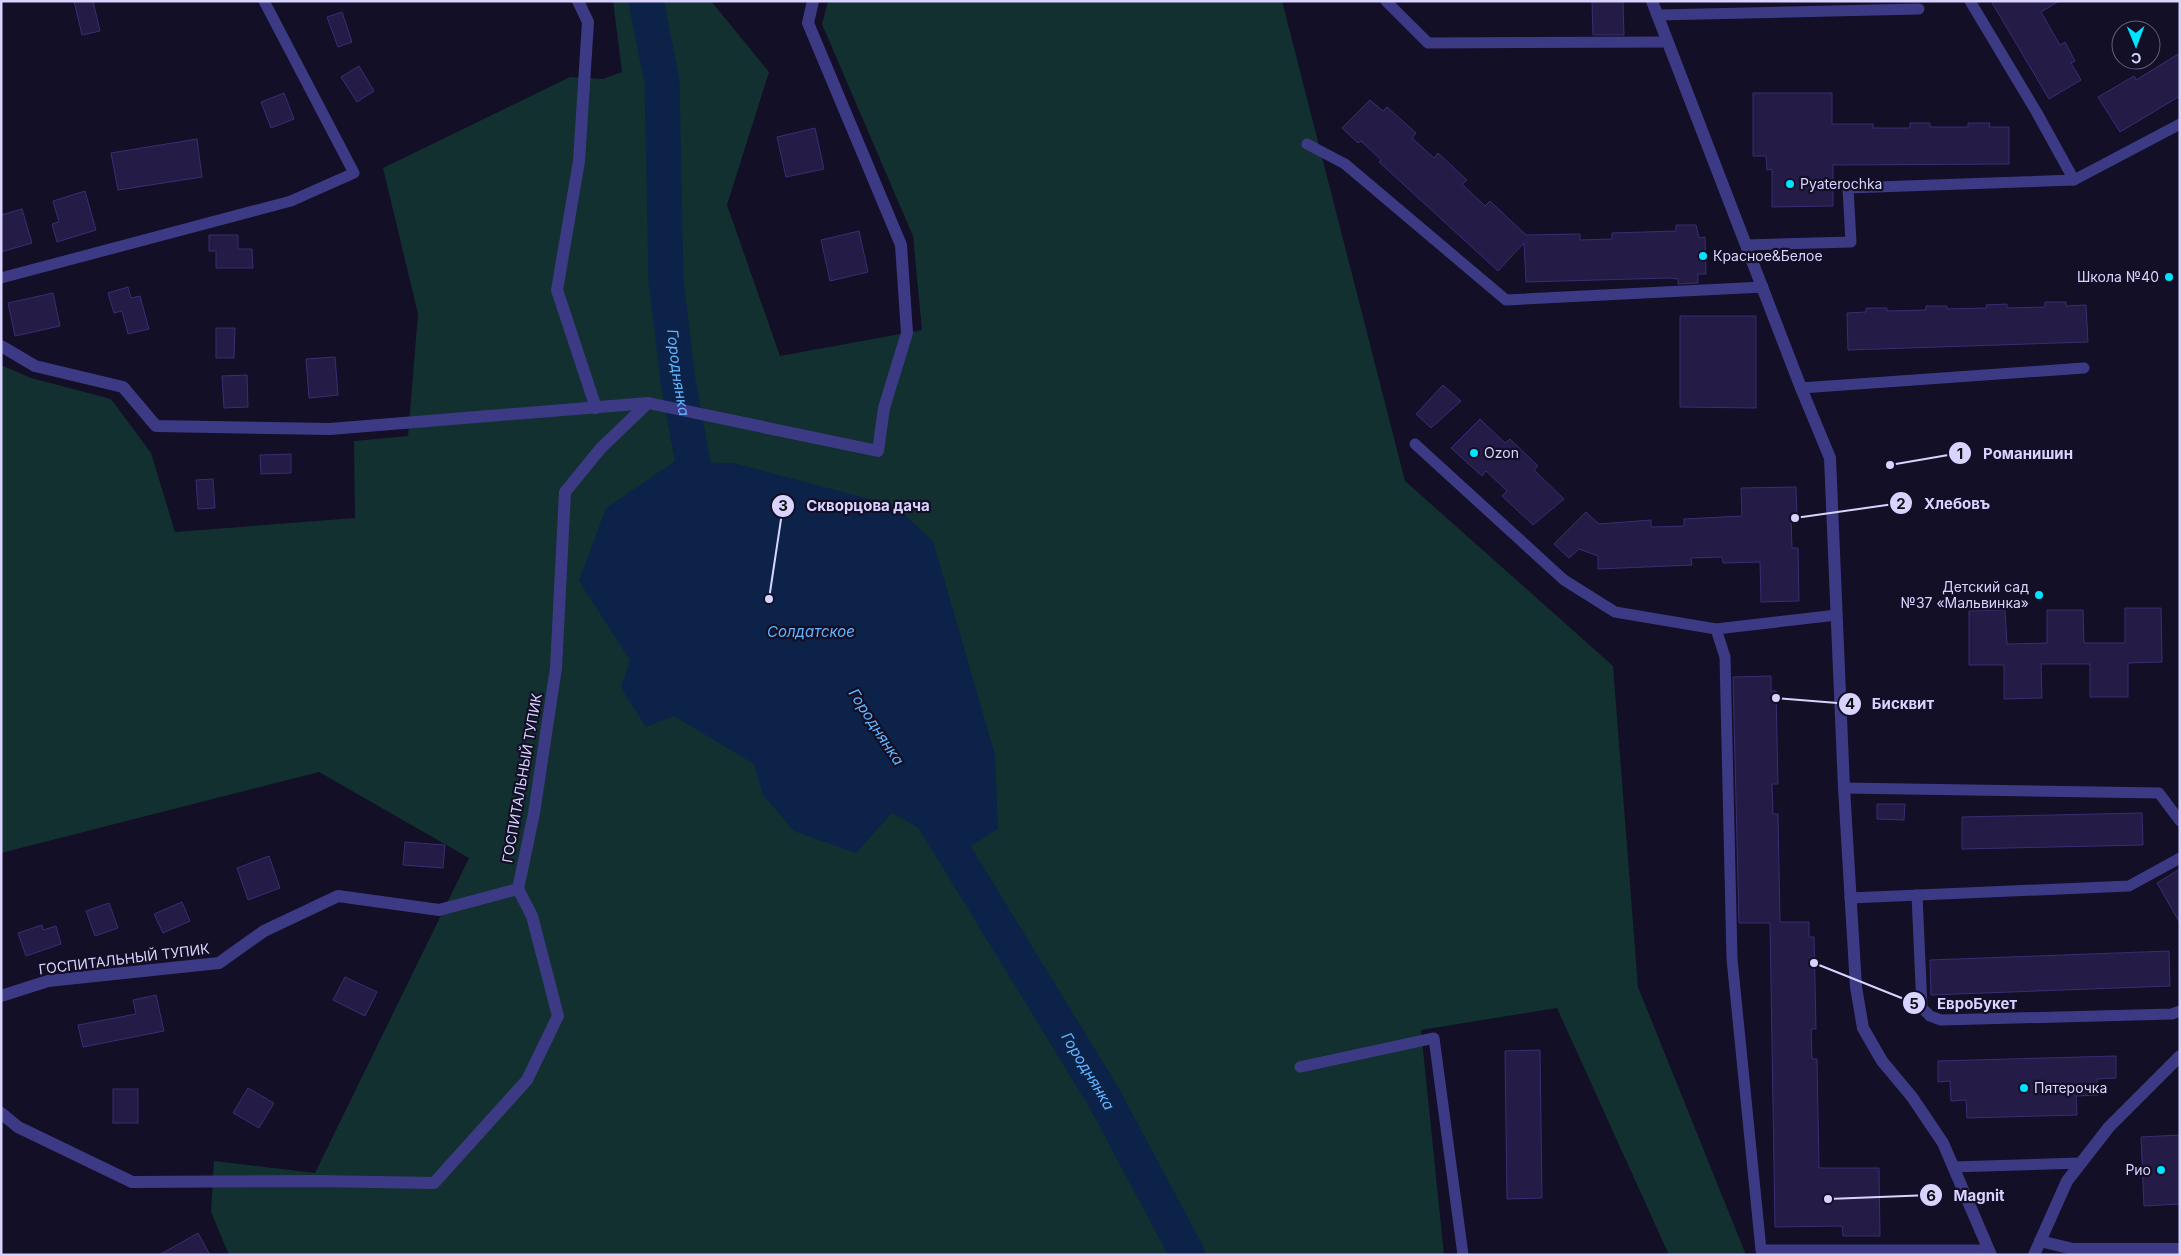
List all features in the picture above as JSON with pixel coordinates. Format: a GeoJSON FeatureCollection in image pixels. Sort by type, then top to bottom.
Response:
{"type":"FeatureCollection","features":[{"type":"Feature","properties":{"kind":"street"},"geometry":{"type":"LineString","coordinates":[[578,1],[588,22],[579,162],[557,290],[596,408]]}},
{"type":"Feature","properties":{"kind":"street"},"geometry":{"type":"LineString","coordinates":[[1,346],[34,366],[123,387],[156,426],[330,429],[648,404],[878,451],[884,408],[907,333],[901,245],[808,23],[813,1]]}},
{"type":"Feature","properties":{"kind":"street"},"geometry":{"type":"LineString","coordinates":[[1652,1],[1801,388],[1830,458],[1850,898],[1856,987],[1863,1028],[1882,1061],[1912,1097],[1943,1143],[1990,1252]]}},
{"type":"Feature","properties":{"kind":"street","name":"ГОСПИТАЛЬНЫЙ ТУПИК"},"geometry":{"type":"LineString","coordinates":[[1,996],[48,980],[219,963],[264,931],[338,896],[439,910],[518,889],[534,813],[556,668],[564,492],[602,448],[648,404]]}},
{"type":"Feature","properties":{"kind":"street"},"geometry":{"type":"LineString","coordinates":[[1,1113],[18,1127],[132,1182],[317,1181],[434,1183],[527,1080],[558,1016],[532,916],[518,889]]}},
{"type":"Feature","properties":{"kind":"street"},"geometry":{"type":"LineString","coordinates":[[2034,1255],[2067,1180],[2109,1127],[2180,1056]]}},
{"type":"Feature","properties":{"kind":"street"},"geometry":{"type":"LineString","coordinates":[[2040,1241],[2073,1249],[2180,1248]]}},
{"type":"Feature","properties":{"kind":"lane"},"geometry":{"type":"LineString","coordinates":[[1,278],[291,201],[354,173],[264,1]]}},
{"type":"Feature","properties":{"kind":"lane"},"geometry":{"type":"LineString","coordinates":[[1386,1],[1428,43],[1668,42]]}},
{"type":"Feature","properties":{"kind":"lane"},"geometry":{"type":"LineString","coordinates":[[1970,1],[2038,113],[2074,180]]}},
{"type":"Feature","properties":{"kind":"lane"},"geometry":{"type":"LineString","coordinates":[[1658,15],[1919,9]]}},
{"type":"Feature","properties":{"kind":"lane"},"geometry":{"type":"LineString","coordinates":[[1746,245],[1851,242],[1848,188],[2074,180],[2180,124]]}},
{"type":"Feature","properties":{"kind":"lane"},"geometry":{"type":"LineString","coordinates":[[1307,144],[1345,164],[1506,300],[1763,287]]}},
{"type":"Feature","properties":{"kind":"lane"},"geometry":{"type":"LineString","coordinates":[[1801,388],[2084,368]]}},
{"type":"Feature","properties":{"kind":"lane"},"geometry":{"type":"LineString","coordinates":[[1415,444],[1564,580],[1615,612],[1716,629],[1837,615]]}},
{"type":"Feature","properties":{"kind":"lane"},"geometry":{"type":"LineString","coordinates":[[1716,629],[1725,657],[1732,959],[1761,1250],[1990,1252]]}},
{"type":"Feature","properties":{"kind":"lane"},"geometry":{"type":"LineString","coordinates":[[1844,788],[2159,793],[2180,821]]}},
{"type":"Feature","properties":{"kind":"lane"},"geometry":{"type":"LineString","coordinates":[[1850,898],[2129,886],[2180,858]]}},
{"type":"Feature","properties":{"kind":"lane"},"geometry":{"type":"LineString","coordinates":[[1916,895],[1922,1008],[1930,1016],[1941,1020],[2172,1014],[2180,1011]]}},
{"type":"Feature","properties":{"kind":"lane"},"geometry":{"type":"LineString","coordinates":[[1300,1066],[1434,1038],[1462,1255]]}},
{"type":"Feature","properties":{"kind":"lane"},"geometry":{"type":"LineString","coordinates":[[1953,1166],[2080,1163]]}},
{"type":"Feature","properties":{"kind":"green space"},"geometry":{"type":"Polygon","coordinates":[[[613,1],[711,1],[769,72],[727,205],[780,356],[922,330],[913,236],[822,24],[828,1],[1282,1],[1405,481],[1613,666],[1638,987],[1746,1255],[1669,1255],[1557,1008],[1421,1030],[1444,1255],[229,1255],[211,1212],[214,1161],[315,1173],[469,858],[319,772],[1,853],[1,365],[31,378],[111,399],[151,453],[175,532],[355,518],[354,441],[408,436],[418,314],[383,168],[570,77],[603,79],[622,72],[613,1]]]}},
{"type":"Feature","properties":{"kind":"water","name":"Солдатское"},"geometry":{"type":"Polygon","coordinates":[[[674,462],[734,463],[895,506],[933,541],[995,755],[998,829],[961,852],[892,813],[856,853],[794,831],[763,795],[754,764],[674,716],[646,727],[621,688],[630,660],[579,581],[606,508],[674,462]]]}},
{"type":"Feature","properties":{"kind":"building"},"geometry":{"type":"Polygon","coordinates":[[[74,1],[93,1],[100,31],[82,35],[74,1]]]}},
{"type":"Feature","properties":{"kind":"building"},"geometry":{"type":"Polygon","coordinates":[[[1592,1],[1623,1],[1624,35],[1593,35],[1592,1]]]}},
{"type":"Feature","properties":{"kind":"building"},"geometry":{"type":"Polygon","coordinates":[[[1991,1],[2059,1],[2041,12],[2060,45],[2065,42],[2075,61],[2071,63],[2081,80],[2049,99],[1991,1]]]}},
{"type":"Feature","properties":{"kind":"building"},"geometry":{"type":"Polygon","coordinates":[[[342,12],[352,42],[338,47],[327,17],[342,12]]]}},
{"type":"Feature","properties":{"kind":"building"},"geometry":{"type":"Polygon","coordinates":[[[2180,53],[2180,96],[2120,132],[2098,97],[2134,76],[2136,80],[2152,70],[2161,70],[2161,65],[2180,53]]]}},
{"type":"Feature","properties":{"kind":"building"},"geometry":{"type":"Polygon","coordinates":[[[359,66],[374,91],[357,102],[341,77],[359,66]]]}},
{"type":"Feature","properties":{"kind":"building"},"geometry":{"type":"Polygon","coordinates":[[[284,93],[294,119],[271,128],[261,102],[284,93]]]}},
{"type":"Feature","properties":{"kind":"building"},"geometry":{"type":"Polygon","coordinates":[[[1753,93],[1832,93],[1832,124],[1873,124],[1873,128],[1910,128],[1910,123],[1930,123],[1930,127],[1968,127],[1968,123],[1990,123],[1989,127],[2009,127],[2009,164],[1833,165],[1833,206],[1772,207],[1772,169],[1767,170],[1766,156],[1753,156],[1753,93]]]}},
{"type":"Feature","properties":{"kind":"building"},"geometry":{"type":"Polygon","coordinates":[[[1370,100],[1383,111],[1387,107],[1416,133],[1412,138],[1434,158],[1438,153],[1467,180],[1462,184],[1485,206],[1490,201],[1526,235],[1580,234],[1580,240],[1612,239],[1612,233],[1676,231],[1676,225],[1696,225],[1699,238],[1705,237],[1706,274],[1698,274],[1698,283],[1678,284],[1678,279],[1669,278],[1526,282],[1524,243],[1498,271],[1379,162],[1381,160],[1361,141],[1358,143],[1342,128],[1370,100]]]}},
{"type":"Feature","properties":{"kind":"building"},"geometry":{"type":"Polygon","coordinates":[[[815,128],[824,169],[786,177],[777,137],[815,128]]]}},
{"type":"Feature","properties":{"kind":"building"},"geometry":{"type":"Polygon","coordinates":[[[197,139],[202,177],[118,190],[111,153],[197,139]]]}},
{"type":"Feature","properties":{"kind":"building"},"geometry":{"type":"Polygon","coordinates":[[[85,191],[96,230],[57,242],[52,224],[59,222],[53,201],[85,191]]]}},
{"type":"Feature","properties":{"kind":"building"},"geometry":{"type":"Polygon","coordinates":[[[22,209],[32,243],[1,252],[1,215],[22,209]]]}},
{"type":"Feature","properties":{"kind":"building"},"geometry":{"type":"Polygon","coordinates":[[[859,231],[868,272],[830,281],[821,240],[859,231]]]}},
{"type":"Feature","properties":{"kind":"building"},"geometry":{"type":"Polygon","coordinates":[[[209,235],[238,235],[238,249],[252,249],[253,268],[216,268],[216,251],[209,251],[209,235]]]}},
{"type":"Feature","properties":{"kind":"building"},"geometry":{"type":"Polygon","coordinates":[[[128,287],[131,298],[140,296],[149,329],[128,334],[122,311],[114,313],[108,293],[128,287]]]}},
{"type":"Feature","properties":{"kind":"building"},"geometry":{"type":"Polygon","coordinates":[[[53,293],[60,326],[15,336],[8,303],[53,293]]]}},
{"type":"Feature","properties":{"kind":"building"},"geometry":{"type":"Polygon","coordinates":[[[2045,302],[2066,302],[2066,306],[2086,305],[2088,342],[1848,350],[1847,313],[1866,312],[1866,308],[1887,308],[1887,311],[1926,310],[1926,306],[1947,306],[1947,309],[1987,308],[1986,305],[2007,304],[2007,308],[2045,307],[2045,302]]]}},
{"type":"Feature","properties":{"kind":"building"},"geometry":{"type":"Polygon","coordinates":[[[1680,316],[1756,316],[1756,408],[1680,407],[1680,316]]]}},
{"type":"Feature","properties":{"kind":"building"},"geometry":{"type":"Polygon","coordinates":[[[216,328],[235,328],[234,358],[216,358],[216,328]]]}},
{"type":"Feature","properties":{"kind":"building"},"geometry":{"type":"Polygon","coordinates":[[[335,357],[338,395],[309,398],[306,359],[335,357]]]}},
{"type":"Feature","properties":{"kind":"building"},"geometry":{"type":"Polygon","coordinates":[[[247,375],[248,407],[224,408],[222,376],[247,375]]]}},
{"type":"Feature","properties":{"kind":"building"},"geometry":{"type":"Polygon","coordinates":[[[1443,385],[1461,401],[1431,428],[1416,414],[1443,385]]]}},
{"type":"Feature","properties":{"kind":"building"},"geometry":{"type":"Polygon","coordinates":[[[1480,419],[1505,443],[1510,439],[1538,466],[1534,470],[1564,499],[1533,525],[1502,496],[1507,491],[1486,471],[1482,476],[1451,448],[1480,419]]]}},
{"type":"Feature","properties":{"kind":"building"},"geometry":{"type":"Polygon","coordinates":[[[291,454],[291,473],[261,474],[260,455],[291,454]]]}},
{"type":"Feature","properties":{"kind":"building"},"geometry":{"type":"Polygon","coordinates":[[[213,479],[215,508],[198,509],[196,480],[213,479]]]}},
{"type":"Feature","properties":{"kind":"building"},"geometry":{"type":"Polygon","coordinates":[[[1796,487],[1797,518],[1791,518],[1792,548],[1798,548],[1799,601],[1761,602],[1760,562],[1723,563],[1722,557],[1691,558],[1692,565],[1598,569],[1598,556],[1579,549],[1569,558],[1554,544],[1586,512],[1599,524],[1651,520],[1651,527],[1684,526],[1684,519],[1742,516],[1741,488],[1796,487]]]}},
{"type":"Feature","properties":{"kind":"building"},"geometry":{"type":"Polygon","coordinates":[[[2125,608],[2161,608],[2162,662],[2128,663],[2128,697],[2090,697],[2090,664],[2041,664],[2042,698],[2004,699],[2004,665],[1969,665],[1969,611],[2005,610],[2007,644],[2047,643],[2047,610],[2083,610],[2084,643],[2125,643],[2125,608]]]}},
{"type":"Feature","properties":{"kind":"building"},"geometry":{"type":"Polygon","coordinates":[[[1771,676],[1771,691],[1776,691],[1778,784],[1772,784],[1773,814],[1778,814],[1780,922],[1809,922],[1809,937],[1814,937],[1816,1029],[1811,1029],[1812,1059],[1817,1059],[1819,1168],[1879,1168],[1880,1236],[1843,1236],[1842,1226],[1775,1227],[1770,923],[1739,923],[1733,677],[1771,676]]]}},
{"type":"Feature","properties":{"kind":"building"},"geometry":{"type":"Polygon","coordinates":[[[1877,804],[1905,804],[1904,820],[1877,819],[1877,804]]]}},
{"type":"Feature","properties":{"kind":"building"},"geometry":{"type":"Polygon","coordinates":[[[2142,813],[2143,845],[1962,849],[1962,817],[2142,813]]]}},
{"type":"Feature","properties":{"kind":"building"},"geometry":{"type":"Polygon","coordinates":[[[405,842],[445,845],[443,868],[403,865],[405,842]]]}},
{"type":"Feature","properties":{"kind":"building"},"geometry":{"type":"Polygon","coordinates":[[[269,856],[280,888],[248,900],[237,868],[269,856]]]}},
{"type":"Feature","properties":{"kind":"building"},"geometry":{"type":"Polygon","coordinates":[[[2180,869],[2180,923],[2157,883],[2180,869]]]}},
{"type":"Feature","properties":{"kind":"building"},"geometry":{"type":"Polygon","coordinates":[[[182,902],[190,921],[163,933],[154,914],[182,902]]]}},
{"type":"Feature","properties":{"kind":"building"},"geometry":{"type":"Polygon","coordinates":[[[109,903],[118,928],[95,936],[86,911],[109,903]]]}},
{"type":"Feature","properties":{"kind":"building"},"geometry":{"type":"Polygon","coordinates":[[[42,925],[43,930],[56,926],[61,944],[26,956],[18,933],[42,925]]]}},
{"type":"Feature","properties":{"kind":"building"},"geometry":{"type":"Polygon","coordinates":[[[2169,951],[2170,986],[1931,995],[1930,960],[2169,951]]]}},
{"type":"Feature","properties":{"kind":"building"},"geometry":{"type":"Polygon","coordinates":[[[345,977],[377,992],[365,1016],[333,1000],[345,977]]]}},
{"type":"Feature","properties":{"kind":"building"},"geometry":{"type":"Polygon","coordinates":[[[156,995],[164,1031],[83,1047],[78,1025],[136,1014],[133,1000],[156,995]]]}},
{"type":"Feature","properties":{"kind":"building"},"geometry":{"type":"Polygon","coordinates":[[[1540,1050],[1542,1198],[1507,1199],[1505,1051],[1540,1050]]]}},
{"type":"Feature","properties":{"kind":"building","name":"Пятерочка"},"geometry":{"type":"Polygon","coordinates":[[[2116,1056],[2116,1078],[2097,1079],[2098,1095],[2076,1096],[2077,1115],[1967,1118],[1966,1100],[1951,1101],[1950,1081],[1938,1082],[1938,1061],[2116,1056]]]}},
{"type":"Feature","properties":{"kind":"building"},"geometry":{"type":"Polygon","coordinates":[[[248,1088],[274,1103],[259,1128],[233,1113],[248,1088]]]}},
{"type":"Feature","properties":{"kind":"building"},"geometry":{"type":"Polygon","coordinates":[[[113,1089],[138,1089],[138,1123],[113,1123],[113,1089]]]}},
{"type":"Feature","properties":{"kind":"building","name":"Рио"},"geometry":{"type":"Polygon","coordinates":[[[2180,1135],[2180,1204],[2144,1206],[2141,1137],[2180,1135]]]}},
{"type":"Feature","properties":{"kind":"building"},"geometry":{"type":"Polygon","coordinates":[[[198,1233],[210,1255],[159,1255],[198,1233]]]}},
{"type":"Feature","properties":{"kind":"waterway","name":"Городнянка"},"geometry":{"type":"LineString","coordinates":[[646,1],[662,81],[666,280],[678,381],[700,502],[704,508]]}},
{"type":"Feature","properties":{"kind":"waterway","name":"Городнянка"},"geometry":{"type":"LineString","coordinates":[[925,805],[1103,1096],[1188,1255]]}},
{"type":"Feature","properties":{"kind":"place","name":"Pyaterochka"},"geometry":{"type":"Point","coordinates":[1790,184]}},
{"type":"Feature","properties":{"kind":"place","name":"Красное&Белое"},"geometry":{"type":"Point","coordinates":[1703,256]}},
{"type":"Feature","properties":{"kind":"place","name":"Школа №40"},"geometry":{"type":"Point","coordinates":[2169,277]}},
{"type":"Feature","properties":{"kind":"place","name":"Ozon"},"geometry":{"type":"Point","coordinates":[1474,453]}},
{"type":"Feature","properties":{"kind":"place","name":"Романишин"},"geometry":{"type":"Point","coordinates":[1890,465]}},
{"type":"Feature","properties":{"kind":"place","name":"Хлебовъ"},"geometry":{"type":"Point","coordinates":[1795,518]}},
{"type":"Feature","properties":{"kind":"place","name":"Детский сад №37 «Мальвинка»"},"geometry":{"type":"Point","coordinates":[2039,595]}},
{"type":"Feature","properties":{"kind":"place","name":"Скворцова дача"},"geometry":{"type":"Point","coordinates":[769,599]}},
{"type":"Feature","properties":{"kind":"place","name":"Бисквит"},"geometry":{"type":"Point","coordinates":[1776,698]}},
{"type":"Feature","properties":{"kind":"place","name":"ЕвроБукет"},"geometry":{"type":"Point","coordinates":[1814,963]}},
{"type":"Feature","properties":{"kind":"place","name":"Пятерочка"},"geometry":{"type":"Point","coordinates":[2024,1088]}},
{"type":"Feature","properties":{"kind":"place","name":"Рио"},"geometry":{"type":"Point","coordinates":[2161,1170]}},
{"type":"Feature","properties":{"kind":"place","name":"Magnit"},"geometry":{"type":"Point","coordinates":[1828,1199]}}]}
